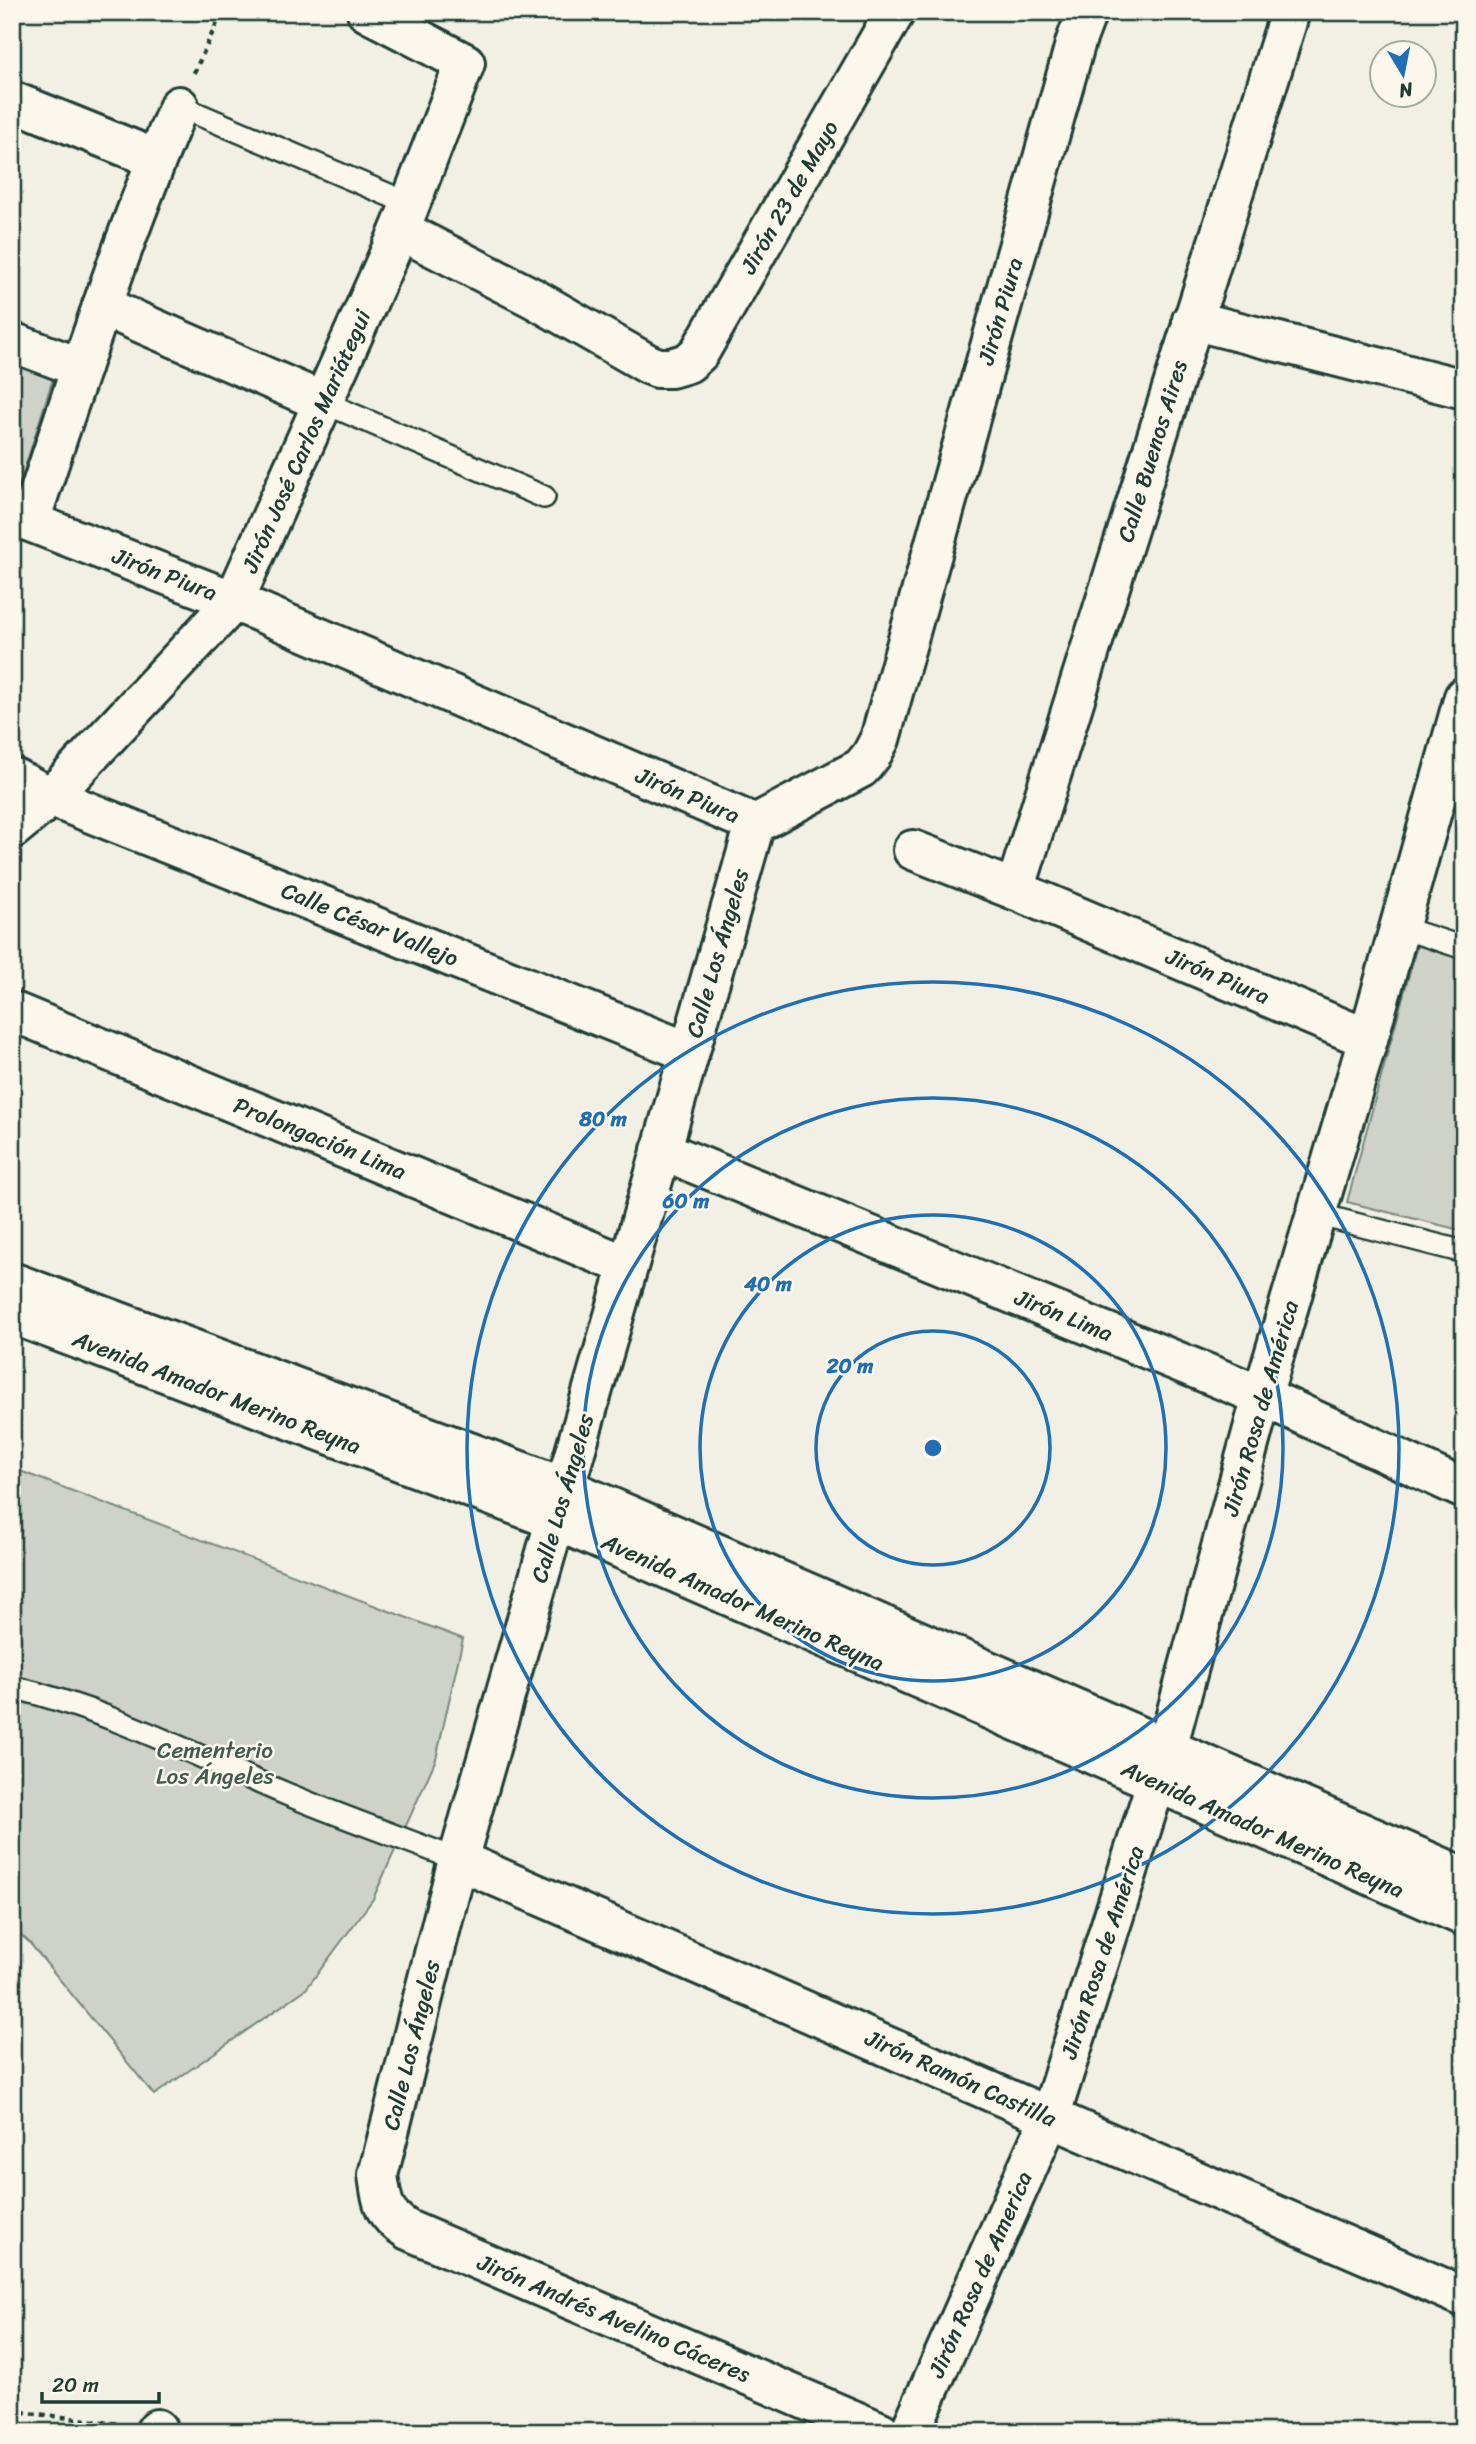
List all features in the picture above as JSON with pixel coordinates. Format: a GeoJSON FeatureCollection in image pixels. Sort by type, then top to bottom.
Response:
{"type":"FeatureCollection","features":[{"type":"Feature","properties":{"kind":"street","name":"Jirón José Carlos Mariátegui"},"geometry":{"type":"LineString","coordinates":[[12,828],[51,797],[234,601],[405,217],[465,63],[367,12]]}},
{"type":"Feature","properties":{"kind":"street","name":"Jirón 23 de Mayo"},"geometry":{"type":"LineString","coordinates":[[405,217],[533,298],[637,359],[658,368],[671,368],[688,363],[699,353],[895,12]]}},
{"type":"Feature","properties":{"kind":"street","name":"Jirón Piura"},"geometry":{"type":"LineString","coordinates":[[21,518],[234,601],[755,824],[861,768],[880,739],[1076,41],[1087,12]]}},
{"type":"Feature","properties":{"kind":"street","name":"Calle Buenos Aires"},"geometry":{"type":"LineString","coordinates":[[1015,890],[1290,12]]}},
{"type":"Feature","properties":{"kind":"street"},"geometry":{"type":"LineString","coordinates":[[12,101],[156,159]]}},
{"type":"Feature","properties":{"kind":"street"},"geometry":{"type":"LineString","coordinates":[[21,518],[81,368],[156,159],[179,106]]}},
{"type":"Feature","properties":{"kind":"street"},"geometry":{"type":"LineString","coordinates":[[102,306],[323,402]]}},
{"type":"Feature","properties":{"kind":"street"},"geometry":{"type":"LineString","coordinates":[[1192,320],[1464,389]]}},
{"type":"Feature","properties":{"kind":"street"},"geometry":{"type":"LineString","coordinates":[[12,342],[81,368]]}},
{"type":"Feature","properties":{"kind":"street","name":"Jirón Rosa de América"},"geometry":{"type":"LineString","coordinates":[[1050,2117],[1161,1765],[1262,1396],[1368,1039],[1464,697]]}},
{"type":"Feature","properties":{"kind":"street","name":"Calle César Vallejo"},"geometry":{"type":"LineString","coordinates":[[12,778],[51,797],[689,1052]]}},
{"type":"Feature","properties":{"kind":"street","name":"Calle Los Ángeles"},"geometry":{"type":"LineString","coordinates":[[378,2175],[458,1860],[755,824]]}},
{"type":"Feature","properties":{"kind":"street","name":"Jirón Piura"},"geometry":{"type":"LineString","coordinates":[[913,850],[1015,890],[1368,1039]]}},
{"type":"Feature","properties":{"kind":"street","name":"Prolongación Lima"},"geometry":{"type":"LineString","coordinates":[[12,1012],[628,1265]]}},
{"type":"Feature","properties":{"kind":"street","name":"Jirón Lima"},"geometry":{"type":"LineString","coordinates":[[661,1150],[1262,1396],[1464,1489]]}},
{"type":"Feature","properties":{"kind":"street","name":"Avenida Amador Merino Reyna"},"geometry":{"type":"LineString","coordinates":[[12,1282],[561,1504],[1161,1765],[1464,1916]]}},
{"type":"Feature","properties":{"kind":"street","name":"Avenida Amador Merino Reyna"},"geometry":{"type":"LineString","coordinates":[[12,1314],[561,1504]]}},
{"type":"Feature","properties":{"kind":"street","name":"Avenida Amador Merino Reyna"},"geometry":{"type":"LineString","coordinates":[[1161,1765],[1464,1877]]}},
{"type":"Feature","properties":{"kind":"street","name":"Jirón Ramón Castilla"},"geometry":{"type":"LineString","coordinates":[[458,1860],[1464,2297]]}},
{"type":"Feature","properties":{"kind":"street","name":"Jirón Rosa de America"},"geometry":{"type":"LineString","coordinates":[[911,2432],[1050,2117]]}},
{"type":"Feature","properties":{"kind":"street","name":"Jirón Andrés Avelino Cáceres"},"geometry":{"type":"LineString","coordinates":[[378,2175],[382,2204],[392,2220],[408,2230],[881,2432]]}},
{"type":"Feature","properties":{"kind":"lane"},"geometry":{"type":"LineString","coordinates":[[179,106],[405,217]]}},
{"type":"Feature","properties":{"kind":"lane"},"geometry":{"type":"LineString","coordinates":[[323,402],[544,497]]}},
{"type":"Feature","properties":{"kind":"lane"},"geometry":{"type":"LineString","coordinates":[[1399,927],[1464,948]]}},
{"type":"Feature","properties":{"kind":"lane"},"geometry":{"type":"LineString","coordinates":[[1316,1213],[1464,1252]]}},
{"type":"Feature","properties":{"kind":"lane"},"geometry":{"type":"LineString","coordinates":[[12,1687],[47,1695],[155,1735],[290,1795],[458,1860]]}},
{"type":"Feature","properties":{"kind":"path"},"geometry":{"type":"LineString","coordinates":[[179,106],[222,12]]}},
{"type":"Feature","properties":{"kind":"path"},"geometry":{"type":"LineString","coordinates":[[12,2412],[156,2430]]}},
{"type":"Feature","properties":{"kind":"green space"},"geometry":{"type":"Polygon","coordinates":[[[12,359],[54,375],[17,493],[12,492],[12,359]]]}},
{"type":"Feature","properties":{"kind":"green space"},"geometry":{"type":"Polygon","coordinates":[[[1418,942],[1464,956],[1464,1231],[1347,1202],[1418,942]]]}},
{"type":"Feature","properties":{"kind":"green space","name":"Cementerio Los Ángeles"},"geometry":{"type":"Polygon","coordinates":[[[12,1468],[463,1639],[436,1759],[373,1899],[306,1989],[154,2095],[29,1942],[12,1927],[12,1468]]]}}]}
